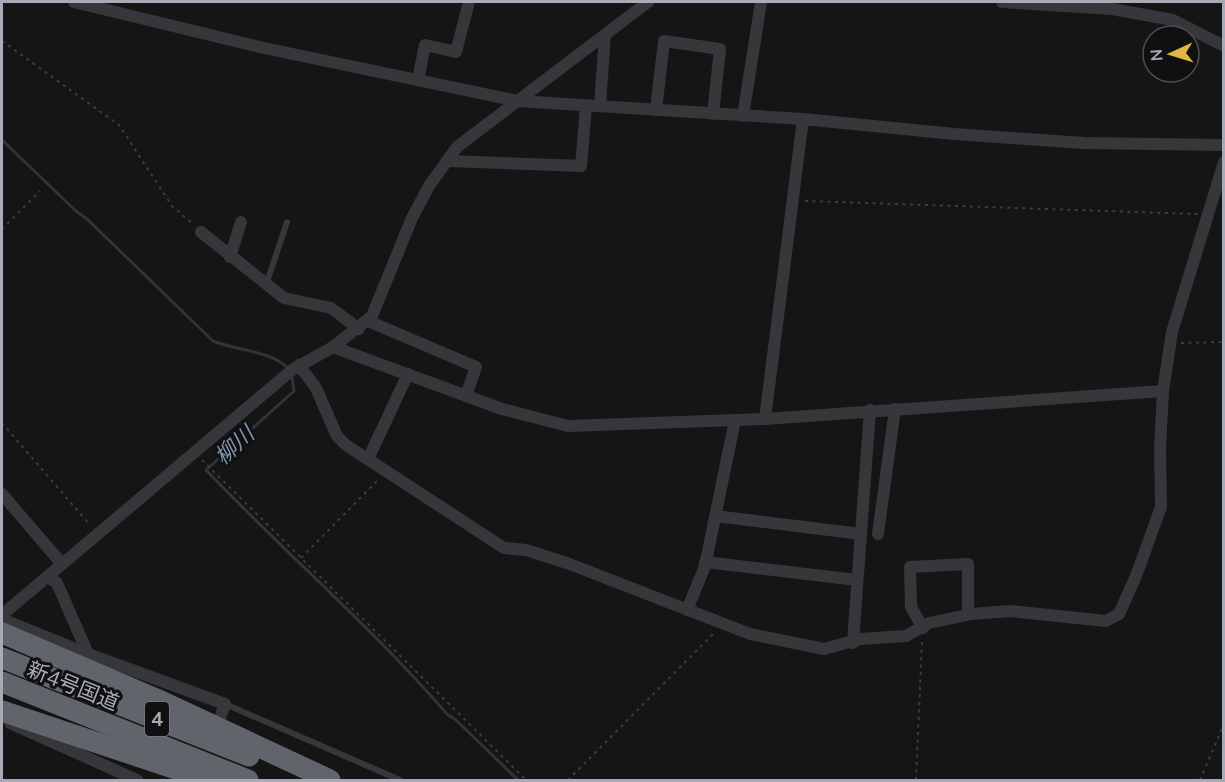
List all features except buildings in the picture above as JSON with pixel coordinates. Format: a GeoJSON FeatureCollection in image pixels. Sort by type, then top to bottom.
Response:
{"type":"FeatureCollection","features":[{"type":"Feature","properties":{"kind":"highway"},"geometry":{"type":"LineString","coordinates":[[2,633],[163,702],[330,780]]}},
{"type":"Feature","properties":{"kind":"highway","name":"新4号国道"},"geometry":{"type":"LineString","coordinates":[[2,658],[312,780]]}},
{"type":"Feature","properties":{"kind":"highway","name":"新4号国道"},"geometry":{"type":"LineString","coordinates":[[2,682],[248,780]]}},
{"type":"Feature","properties":{"kind":"highway"},"geometry":{"type":"LineString","coordinates":[[2,711],[209,780]]}},
{"type":"Feature","properties":{"kind":"street"},"geometry":{"type":"LineString","coordinates":[[74,2],[264,48],[518,101],[803,119],[954,134],[1084,143],[1224,146]]}},
{"type":"Feature","properties":{"kind":"street"},"geometry":{"type":"LineString","coordinates":[[418,80],[424,45],[456,52],[469,2]]}},
{"type":"Feature","properties":{"kind":"street"},"geometry":{"type":"LineString","coordinates":[[219,721],[225,704],[88,654],[2,617],[193,452],[299,365],[333,347],[364,325],[372,316],[412,218],[457,147],[648,2]]}},
{"type":"Feature","properties":{"kind":"street"},"geometry":{"type":"LineString","coordinates":[[743,116],[761,2]]}},
{"type":"Feature","properties":{"kind":"street"},"geometry":{"type":"LineString","coordinates":[[1002,2],[1112,9],[1173,20],[1224,46]]}},
{"type":"Feature","properties":{"kind":"street"},"geometry":{"type":"LineString","coordinates":[[600,106],[605,35]]}},
{"type":"Feature","properties":{"kind":"street"},"geometry":{"type":"LineString","coordinates":[[656,110],[664,41],[720,49],[713,114]]}},
{"type":"Feature","properties":{"kind":"street"},"geometry":{"type":"LineString","coordinates":[[447,160],[581,166],[586,105]]}},
{"type":"Feature","properties":{"kind":"street"},"geometry":{"type":"LineString","coordinates":[[765,419],[803,119]]}},
{"type":"Feature","properties":{"kind":"street"},"geometry":{"type":"LineString","coordinates":[[299,365],[316,388],[337,436],[368,459],[504,548],[526,550],[567,563],[750,634],[824,649],[860,639],[906,636],[948,618],[968,614],[1010,611],[1106,621],[1119,614],[1136,576],[1161,507],[1162,391],[1170,343],[1224,162]]}},
{"type":"Feature","properties":{"kind":"street"},"geometry":{"type":"LineString","coordinates":[[230,257],[241,222]]}},
{"type":"Feature","properties":{"kind":"street"},"geometry":{"type":"LineString","coordinates":[[201,232],[284,298],[331,308],[364,325],[476,367],[466,396]]}},
{"type":"Feature","properties":{"kind":"street"},"geometry":{"type":"LineString","coordinates":[[333,347],[522,415],[568,426],[765,419],[1162,391]]}},
{"type":"Feature","properties":{"kind":"street"},"geometry":{"type":"LineString","coordinates":[[368,459],[408,375]]}},
{"type":"Feature","properties":{"kind":"street"},"geometry":{"type":"LineString","coordinates":[[878,534],[895,409]]}},
{"type":"Feature","properties":{"kind":"street"},"geometry":{"type":"LineString","coordinates":[[853,642],[870,410]]}},
{"type":"Feature","properties":{"kind":"street"},"geometry":{"type":"LineString","coordinates":[[687,610],[705,562],[735,420]]}},
{"type":"Feature","properties":{"kind":"street"},"geometry":{"type":"LineString","coordinates":[[2,494],[62,564]]}},
{"type":"Feature","properties":{"kind":"street"},"geometry":{"type":"LineString","coordinates":[[715,516],[861,534]]}},
{"type":"Feature","properties":{"kind":"street"},"geometry":{"type":"LineString","coordinates":[[705,562],[857,580]]}},
{"type":"Feature","properties":{"kind":"street"},"geometry":{"type":"LineString","coordinates":[[923,628],[911,607],[910,567],[968,564],[968,614]]}},
{"type":"Feature","properties":{"kind":"street"},"geometry":{"type":"LineString","coordinates":[[48,577],[57,583],[88,654]]}},
{"type":"Feature","properties":{"kind":"street"},"geometry":{"type":"LineString","coordinates":[[2,720],[137,780]]}},
{"type":"Feature","properties":{"kind":"lane"},"geometry":{"type":"LineString","coordinates":[[266,285],[287,222]]}},
{"type":"Feature","properties":{"kind":"lane"},"geometry":{"type":"LineString","coordinates":[[225,704],[400,780]]}},
{"type":"Feature","properties":{"kind":"path"},"geometry":{"type":"LineString","coordinates":[[2,42],[119,125],[172,206],[201,232]]}},
{"type":"Feature","properties":{"kind":"path"},"geometry":{"type":"LineString","coordinates":[[2,229],[39,192]]}},
{"type":"Feature","properties":{"kind":"path"},"geometry":{"type":"LineString","coordinates":[[793,201],[1208,214]]}},
{"type":"Feature","properties":{"kind":"path"},"geometry":{"type":"LineString","coordinates":[[1170,343],[1224,342]]}},
{"type":"Feature","properties":{"kind":"path"},"geometry":{"type":"LineString","coordinates":[[2,423],[97,534]]}},
{"type":"Feature","properties":{"kind":"path"},"geometry":{"type":"LineString","coordinates":[[193,452],[526,780]]}},
{"type":"Feature","properties":{"kind":"path"},"geometry":{"type":"LineString","coordinates":[[301,558],[386,471]]}},
{"type":"Feature","properties":{"kind":"path"},"geometry":{"type":"LineString","coordinates":[[568,780],[723,624]]}},
{"type":"Feature","properties":{"kind":"path"},"geometry":{"type":"LineString","coordinates":[[916,780],[923,628]]}},
{"type":"Feature","properties":{"kind":"path"},"geometry":{"type":"LineString","coordinates":[[1200,780],[1224,724]]}},
{"type":"Feature","properties":{"kind":"waterway","name":"柳川"},"geometry":{"type":"LineString","coordinates":[[2,140],[213,341],[262,354],[288,368]]}},
{"type":"Feature","properties":{"kind":"waterway","name":"柳川"},"geometry":{"type":"LineString","coordinates":[[292,376],[294,391],[206,470],[359,620],[447,714],[518,780]]}}]}
